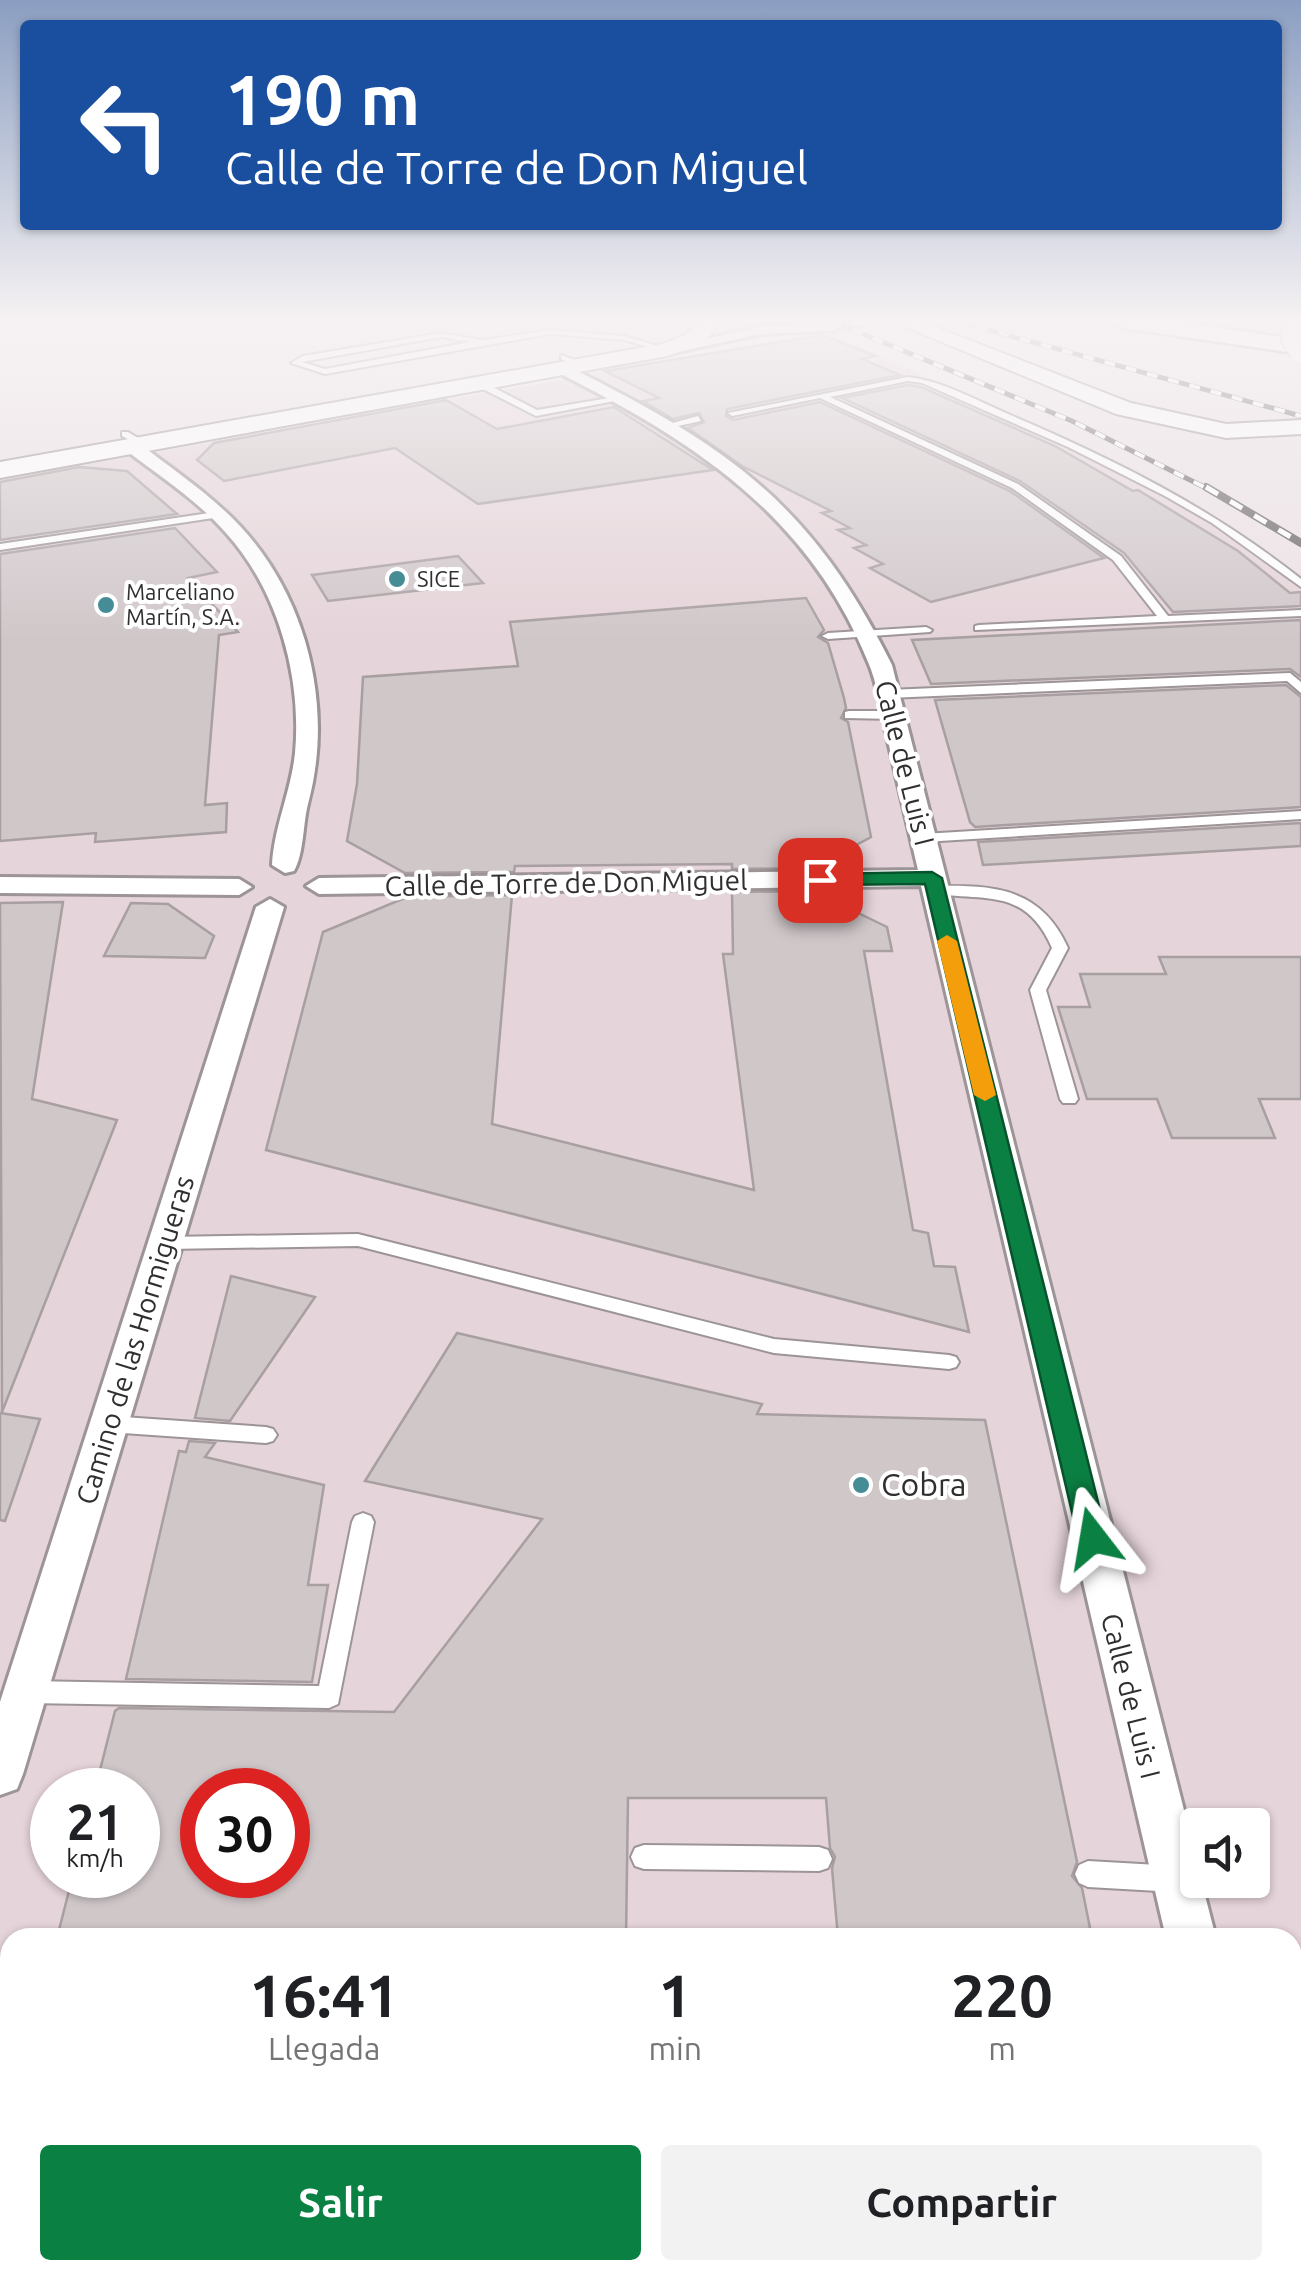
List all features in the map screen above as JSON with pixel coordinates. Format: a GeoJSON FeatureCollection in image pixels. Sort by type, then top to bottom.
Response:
{"type":"FeatureCollection","features":[{"type":"Feature","properties":{"kind":"street"},"geometry":{"type":"LineString","coordinates":[[0,470],[129,440],[208,427]]}},
{"type":"Feature","properties":{"kind":"street","name":"Calle de Luis I"},"geometry":{"type":"LineString","coordinates":[[690,427],[802,531],[848,594],[868,635],[891,705],[1188,1928]]}},
{"type":"Feature","properties":{"kind":"street"},"geometry":{"type":"LineString","coordinates":[[1201,427],[1288,427]]}},
{"type":"Feature","properties":{"kind":"street"},"geometry":{"type":"LineString","coordinates":[[129,440],[244,541],[276,594],[293,635],[304,682],[307,754],[285,866]]}},
{"type":"Feature","properties":{"kind":"street"},"geometry":{"type":"LineString","coordinates":[[0,885],[255,897],[292,904],[310,896],[319,886],[316,875],[304,868],[264,868],[248,876],[255,897]]}},
{"type":"Feature","properties":{"kind":"street","name":"Calle de Torre de Don Miguel"},"geometry":{"type":"LineString","coordinates":[[319,886],[934,884]]}},
{"type":"Feature","properties":{"kind":"street","name":"Camino de las Hormigueras"},"geometry":{"type":"LineString","coordinates":[[0,1774],[168,1244],[255,897]]}},
{"type":"Feature","properties":{"kind":"lane"},"geometry":{"type":"LineString","coordinates":[[889,427],[1014,486],[1117,558],[1166,619]]}},
{"type":"Feature","properties":{"kind":"lane"},"geometry":{"type":"LineString","coordinates":[[1029,427],[1156,488],[1244,542],[1301,584]]}},
{"type":"Feature","properties":{"kind":"lane"},"geometry":{"type":"LineString","coordinates":[[0,547],[216,515]]}},
{"type":"Feature","properties":{"kind":"lane"},"geometry":{"type":"LineString","coordinates":[[979,628],[1301,613]]}},
{"type":"Feature","properties":{"kind":"lane"},"geometry":{"type":"LineString","coordinates":[[828,636],[926,630]]}},
{"type":"Feature","properties":{"kind":"lane"},"geometry":{"type":"LineString","coordinates":[[849,715],[891,705],[1290,677],[1301,689]]}},
{"type":"Feature","properties":{"kind":"lane"},"geometry":{"type":"LineString","coordinates":[[923,838],[1301,815]]}},
{"type":"Feature","properties":{"kind":"lane"},"geometry":{"type":"LineString","coordinates":[[934,884],[1004,894],[1034,907],[1054,929],[1060,948],[1038,990],[1070,1099]]}},
{"type":"Feature","properties":{"kind":"lane"},"geometry":{"type":"LineString","coordinates":[[168,1244],[358,1240],[774,1346],[949,1362]]}},
{"type":"Feature","properties":{"kind":"lane"},"geometry":{"type":"LineString","coordinates":[[109,1424],[266,1434]]}},
{"type":"Feature","properties":{"kind":"lane"},"geometry":{"type":"LineString","coordinates":[[26,1692],[329,1696],[363,1522]]}},
{"type":"Feature","properties":{"kind":"lane"},"geometry":{"type":"LineString","coordinates":[[644,1857],[819,1859]]}},
{"type":"Feature","properties":{"kind":"lane"},"geometry":{"type":"LineString","coordinates":[[1088,1874],[1176,1879]]}},
{"type":"Feature","properties":{"kind":"shaded area"},"geometry":{"type":"Polygon","coordinates":[[[295,427],[1037,427],[1124,467],[1211,516],[1301,575],[1301,1928],[0,1928],[0,480],[295,427]]]}},
{"type":"Feature","properties":{"kind":"building"},"geometry":{"type":"Polygon","coordinates":[[[298,427],[646,427],[713,470],[478,504],[395,448],[224,481],[197,460],[214,443],[298,427]]]}},
{"type":"Feature","properties":{"kind":"building"},"geometry":{"type":"Polygon","coordinates":[[[874,427],[1010,491],[1104,558],[931,602],[870,568],[883,564],[854,548],[866,545],[838,530],[850,528],[822,513],[831,511],[742,466],[688,428],[874,427]]]}},
{"type":"Feature","properties":{"kind":"building"},"geometry":{"type":"Polygon","coordinates":[[[905,427],[1013,427],[1055,446],[1133,491],[1138,490],[1238,551],[1290,593],[1301,592],[1301,606],[1173,612],[1124,553],[1020,481],[905,427]]]}},
{"type":"Feature","properties":{"kind":"building"},"geometry":{"type":"Polygon","coordinates":[[[79,467],[127,471],[177,514],[0,540],[0,482],[79,467]]]}},
{"type":"Feature","properties":{"kind":"building"},"geometry":{"type":"Polygon","coordinates":[[[175,528],[217,572],[188,578],[238,632],[219,635],[205,805],[227,803],[226,832],[95,842],[96,833],[0,841],[0,554],[175,528]]]}},
{"type":"Feature","properties":{"kind":"building","name":"SICE"},"geometry":{"type":"Polygon","coordinates":[[[458,556],[483,583],[328,601],[312,575],[458,556]]]}},
{"type":"Feature","properties":{"kind":"building"},"geometry":{"type":"Polygon","coordinates":[[[806,598],[824,630],[818,637],[828,643],[844,698],[846,708],[841,718],[848,722],[871,837],[813,868],[732,869],[732,864],[515,866],[514,872],[405,873],[347,841],[357,784],[363,677],[518,666],[510,622],[806,598]]]}},
{"type":"Feature","properties":{"kind":"building"},"geometry":{"type":"Polygon","coordinates":[[[1301,620],[1301,677],[1290,669],[931,684],[912,640],[1301,620]]]}},
{"type":"Feature","properties":{"kind":"building"},"geometry":{"type":"Polygon","coordinates":[[[1286,685],[1301,697],[1301,807],[975,827],[970,822],[935,700],[1286,685]]]}},
{"type":"Feature","properties":{"kind":"building"},"geometry":{"type":"Polygon","coordinates":[[[1301,823],[1301,846],[983,865],[978,842],[1301,823]]]}},
{"type":"Feature","properties":{"kind":"building"},"geometry":{"type":"Polygon","coordinates":[[[813,891],[887,927],[892,951],[864,951],[913,1230],[928,1233],[934,1266],[955,1267],[969,1332],[266,1150],[323,932],[407,897],[512,895],[492,1124],[754,1190],[723,954],[733,954],[732,892],[813,891]]]}},
{"type":"Feature","properties":{"kind":"building"},"geometry":{"type":"Polygon","coordinates":[[[63,902],[32,1099],[117,1120],[2,1412],[0,903],[63,902]]]}},
{"type":"Feature","properties":{"kind":"building"},"geometry":{"type":"Polygon","coordinates":[[[131,903],[168,904],[214,936],[205,958],[104,956],[131,903]]]}},
{"type":"Feature","properties":{"kind":"building"},"geometry":{"type":"Polygon","coordinates":[[[1159,957],[1301,957],[1301,1099],[1259,1099],[1275,1138],[1172,1138],[1157,1099],[1087,1099],[1058,1007],[1090,1007],[1080,974],[1166,974],[1159,957]]]}},
{"type":"Feature","properties":{"kind":"building"},"geometry":{"type":"Polygon","coordinates":[[[231,1276],[315,1297],[230,1421],[195,1418],[231,1276]]]}},
{"type":"Feature","properties":{"kind":"building"},"geometry":{"type":"Polygon","coordinates":[[[457,1333],[762,1404],[757,1414],[985,1420],[1077,1862],[1072,1876],[1082,1888],[1090,1928],[837,1928],[832,1868],[835,1857],[830,1848],[826,1798],[628,1798],[626,1928],[60,1928],[67,1898],[160,1898],[160,1768],[101,1768],[119,1708],[394,1712],[542,1519],[365,1481],[457,1333]]]}},
{"type":"Feature","properties":{"kind":"building"},"geometry":{"type":"Polygon","coordinates":[[[0,1413],[40,1419],[5,1521],[0,1520],[0,1413]]]}},
{"type":"Feature","properties":{"kind":"building"},"geometry":{"type":"Polygon","coordinates":[[[189,1441],[215,1443],[205,1457],[324,1485],[308,1585],[328,1585],[312,1682],[126,1679],[179,1451],[186,1452],[189,1441]]]}},
{"type":"Feature","properties":{"kind":"railway"},"geometry":{"type":"LineString","coordinates":[[1085,427],[1210,490]]}},
{"type":"Feature","properties":{"kind":"railway"},"geometry":{"type":"LineString","coordinates":[[1206,487],[1301,543]]}},
{"type":"Feature","properties":{"kind":"slow traffic"},"geometry":{"type":"LineString","coordinates":[[947,941],[985,1095]]}},
{"type":"Feature","properties":{"kind":"place","name":"SICE"},"geometry":{"type":"Point","coordinates":[397,579]}},
{"type":"Feature","properties":{"kind":"place","name":"Marceliano Martín, S.A."},"geometry":{"type":"Point","coordinates":[106,605]}},
{"type":"Feature","properties":{"kind":"place","name":"Cobra"},"geometry":{"type":"Point","coordinates":[861,1485]}},
{"type":"Feature","properties":{"kind":"route"},"geometry":{"type":"LineString","coordinates":[[820,880],[932,878],[1093,1538]]}}]}
